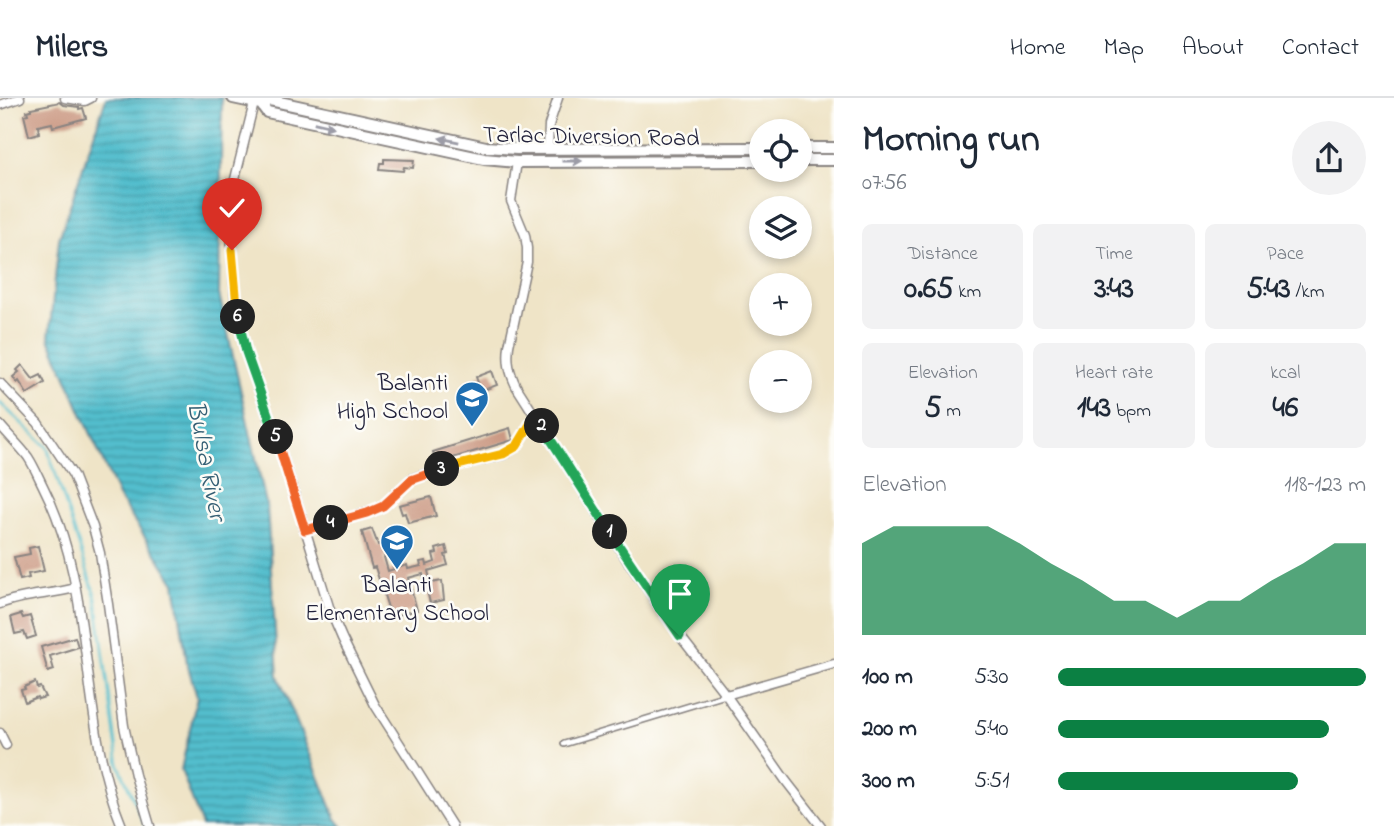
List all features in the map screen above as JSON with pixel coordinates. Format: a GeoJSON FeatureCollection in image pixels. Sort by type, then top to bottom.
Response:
{"type":"FeatureCollection","features":[{"type":"Feature","properties":{"kind":"main road","name":"Tarlac Diversion Road"},"geometry":{"type":"LineString","coordinates":[[233,98],[270,100],[486,147],[749,148]]}},
{"type":"Feature","properties":{"kind":"main road","name":"Tarlac Diversion Road"},"geometry":{"type":"LineString","coordinates":[[253,101],[267,112],[484,159],[517,162],[749,160]]}},
{"type":"Feature","properties":{"kind":"main road"},"geometry":{"type":"LineString","coordinates":[[812,148],[834,148]]}},
{"type":"Feature","properties":{"kind":"main road"},"geometry":{"type":"LineString","coordinates":[[517,149],[517,162]]}},
{"type":"Feature","properties":{"kind":"main road"},"geometry":{"type":"LineString","coordinates":[[548,149],[548,162]]}},
{"type":"Feature","properties":{"kind":"main road"},"geometry":{"type":"LineString","coordinates":[[812,160],[834,160]]}},
{"type":"Feature","properties":{"kind":"street"},"geometry":{"type":"LineString","coordinates":[[0,105],[20,98]]}},
{"type":"Feature","properties":{"kind":"street"},"geometry":{"type":"LineString","coordinates":[[65,98],[85,101],[91,98]]}},
{"type":"Feature","properties":{"kind":"street"},"geometry":{"type":"LineString","coordinates":[[548,149],[550,125],[558,98]]}},
{"type":"Feature","properties":{"kind":"street"},"geometry":{"type":"LineString","coordinates":[[253,101],[232,191],[230,217],[236,310],[246,352],[286,467],[330,610],[364,685],[452,826]]}},
{"type":"Feature","properties":{"kind":"street"},"geometry":{"type":"LineString","coordinates":[[517,162],[511,201],[524,234],[527,262],[509,346],[509,371],[635,571],[821,826]]}},
{"type":"Feature","properties":{"kind":"street"},"geometry":{"type":"LineString","coordinates":[[0,383],[38,423],[73,475],[93,527],[107,594],[124,726],[150,826]]}},
{"type":"Feature","properties":{"kind":"street"},"geometry":{"type":"LineString","coordinates":[[305,530],[383,506],[411,480],[434,471],[503,454],[517,446],[535,416]]}},
{"type":"Feature","properties":{"kind":"street"},"geometry":{"type":"LineString","coordinates":[[0,425],[29,459],[55,509],[63,533],[84,634],[102,765],[122,826]]}},
{"type":"Feature","properties":{"kind":"street"},"geometry":{"type":"LineString","coordinates":[[0,604],[18,597],[75,588]]}},
{"type":"Feature","properties":{"kind":"street"},"geometry":{"type":"LineString","coordinates":[[726,695],[834,664]]}},
{"type":"Feature","properties":{"kind":"street"},"geometry":{"type":"LineString","coordinates":[[0,733],[6,744]]}},
{"type":"Feature","properties":{"kind":"lane"},"geometry":{"type":"LineString","coordinates":[[564,744],[726,695]]}},
{"type":"Feature","properties":{"kind":"water","name":"Bulsa River"},"geometry":{"type":"Polygon","coordinates":[[[106,98],[222,98],[219,294],[267,508],[278,676],[336,819],[342,826],[202,826],[181,770],[197,697],[187,663],[175,583],[118,496],[49,338],[59,239],[106,98]]]}},
{"type":"Feature","properties":{"kind":"building"},"geometry":{"type":"Polygon","coordinates":[[[60,102],[83,108],[86,118],[53,127],[52,123],[38,126],[39,133],[29,136],[24,115],[28,114],[27,111],[60,102]]]}},
{"type":"Feature","properties":{"kind":"building"},"geometry":{"type":"Polygon","coordinates":[[[384,159],[414,160],[413,168],[404,167],[403,171],[379,169],[384,159]]]}},
{"type":"Feature","properties":{"kind":"building"},"geometry":{"type":"Polygon","coordinates":[[[22,365],[33,379],[41,375],[45,383],[27,394],[13,377],[22,365]]]}},
{"type":"Feature","properties":{"kind":"building"},"geometry":{"type":"Polygon","coordinates":[[[492,371],[497,385],[481,391],[476,377],[492,371]]]}},
{"type":"Feature","properties":{"kind":"building"},"geometry":{"type":"Polygon","coordinates":[[[510,428],[513,440],[436,463],[433,452],[510,428]]]}},
{"type":"Feature","properties":{"kind":"building"},"geometry":{"type":"Polygon","coordinates":[[[431,497],[436,516],[408,523],[399,505],[431,497]]]}},
{"type":"Feature","properties":{"kind":"building"},"geometry":{"type":"Polygon","coordinates":[[[372,529],[378,545],[399,538],[403,550],[384,557],[388,571],[407,565],[408,569],[421,566],[420,562],[426,561],[427,565],[435,562],[433,554],[437,553],[436,549],[446,546],[448,565],[428,571],[431,583],[442,581],[444,600],[430,603],[423,574],[408,578],[417,610],[391,617],[375,567],[372,568],[362,532],[372,529]]]}},
{"type":"Feature","properties":{"kind":"building"},"geometry":{"type":"Polygon","coordinates":[[[38,546],[44,571],[28,574],[29,578],[20,580],[14,557],[30,554],[29,548],[38,546]]]}},
{"type":"Feature","properties":{"kind":"building"},"geometry":{"type":"Polygon","coordinates":[[[21,614],[23,618],[30,616],[36,636],[27,639],[24,632],[15,634],[11,617],[21,614]]]}},
{"type":"Feature","properties":{"kind":"building"},"geometry":{"type":"Polygon","coordinates":[[[75,637],[78,647],[50,656],[54,670],[48,672],[41,647],[75,637]]]}},
{"type":"Feature","properties":{"kind":"building"},"geometry":{"type":"Polygon","coordinates":[[[35,682],[45,697],[25,702],[21,690],[35,682]]]}},
{"type":"Feature","properties":{"kind":"waterway"},"geometry":{"type":"LineString","coordinates":[[0,403],[47,447],[96,598],[119,765],[145,826]]}},
{"type":"Feature","properties":{"kind":"place","name":"Balanti High School"},"geometry":{"type":"Point","coordinates":[472,428]}},
{"type":"Feature","properties":{"kind":"place","name":"Balanti Elementary School"},"geometry":{"type":"Point","coordinates":[397,571]}},
{"type":"Feature","properties":{"kind":"route"},"geometry":{"type":"LineString","coordinates":[[232,250],[236,310],[246,352],[305,530],[383,506],[411,480],[434,471],[503,454],[517,446],[535,416],[627,560],[680,636]]}}]}
